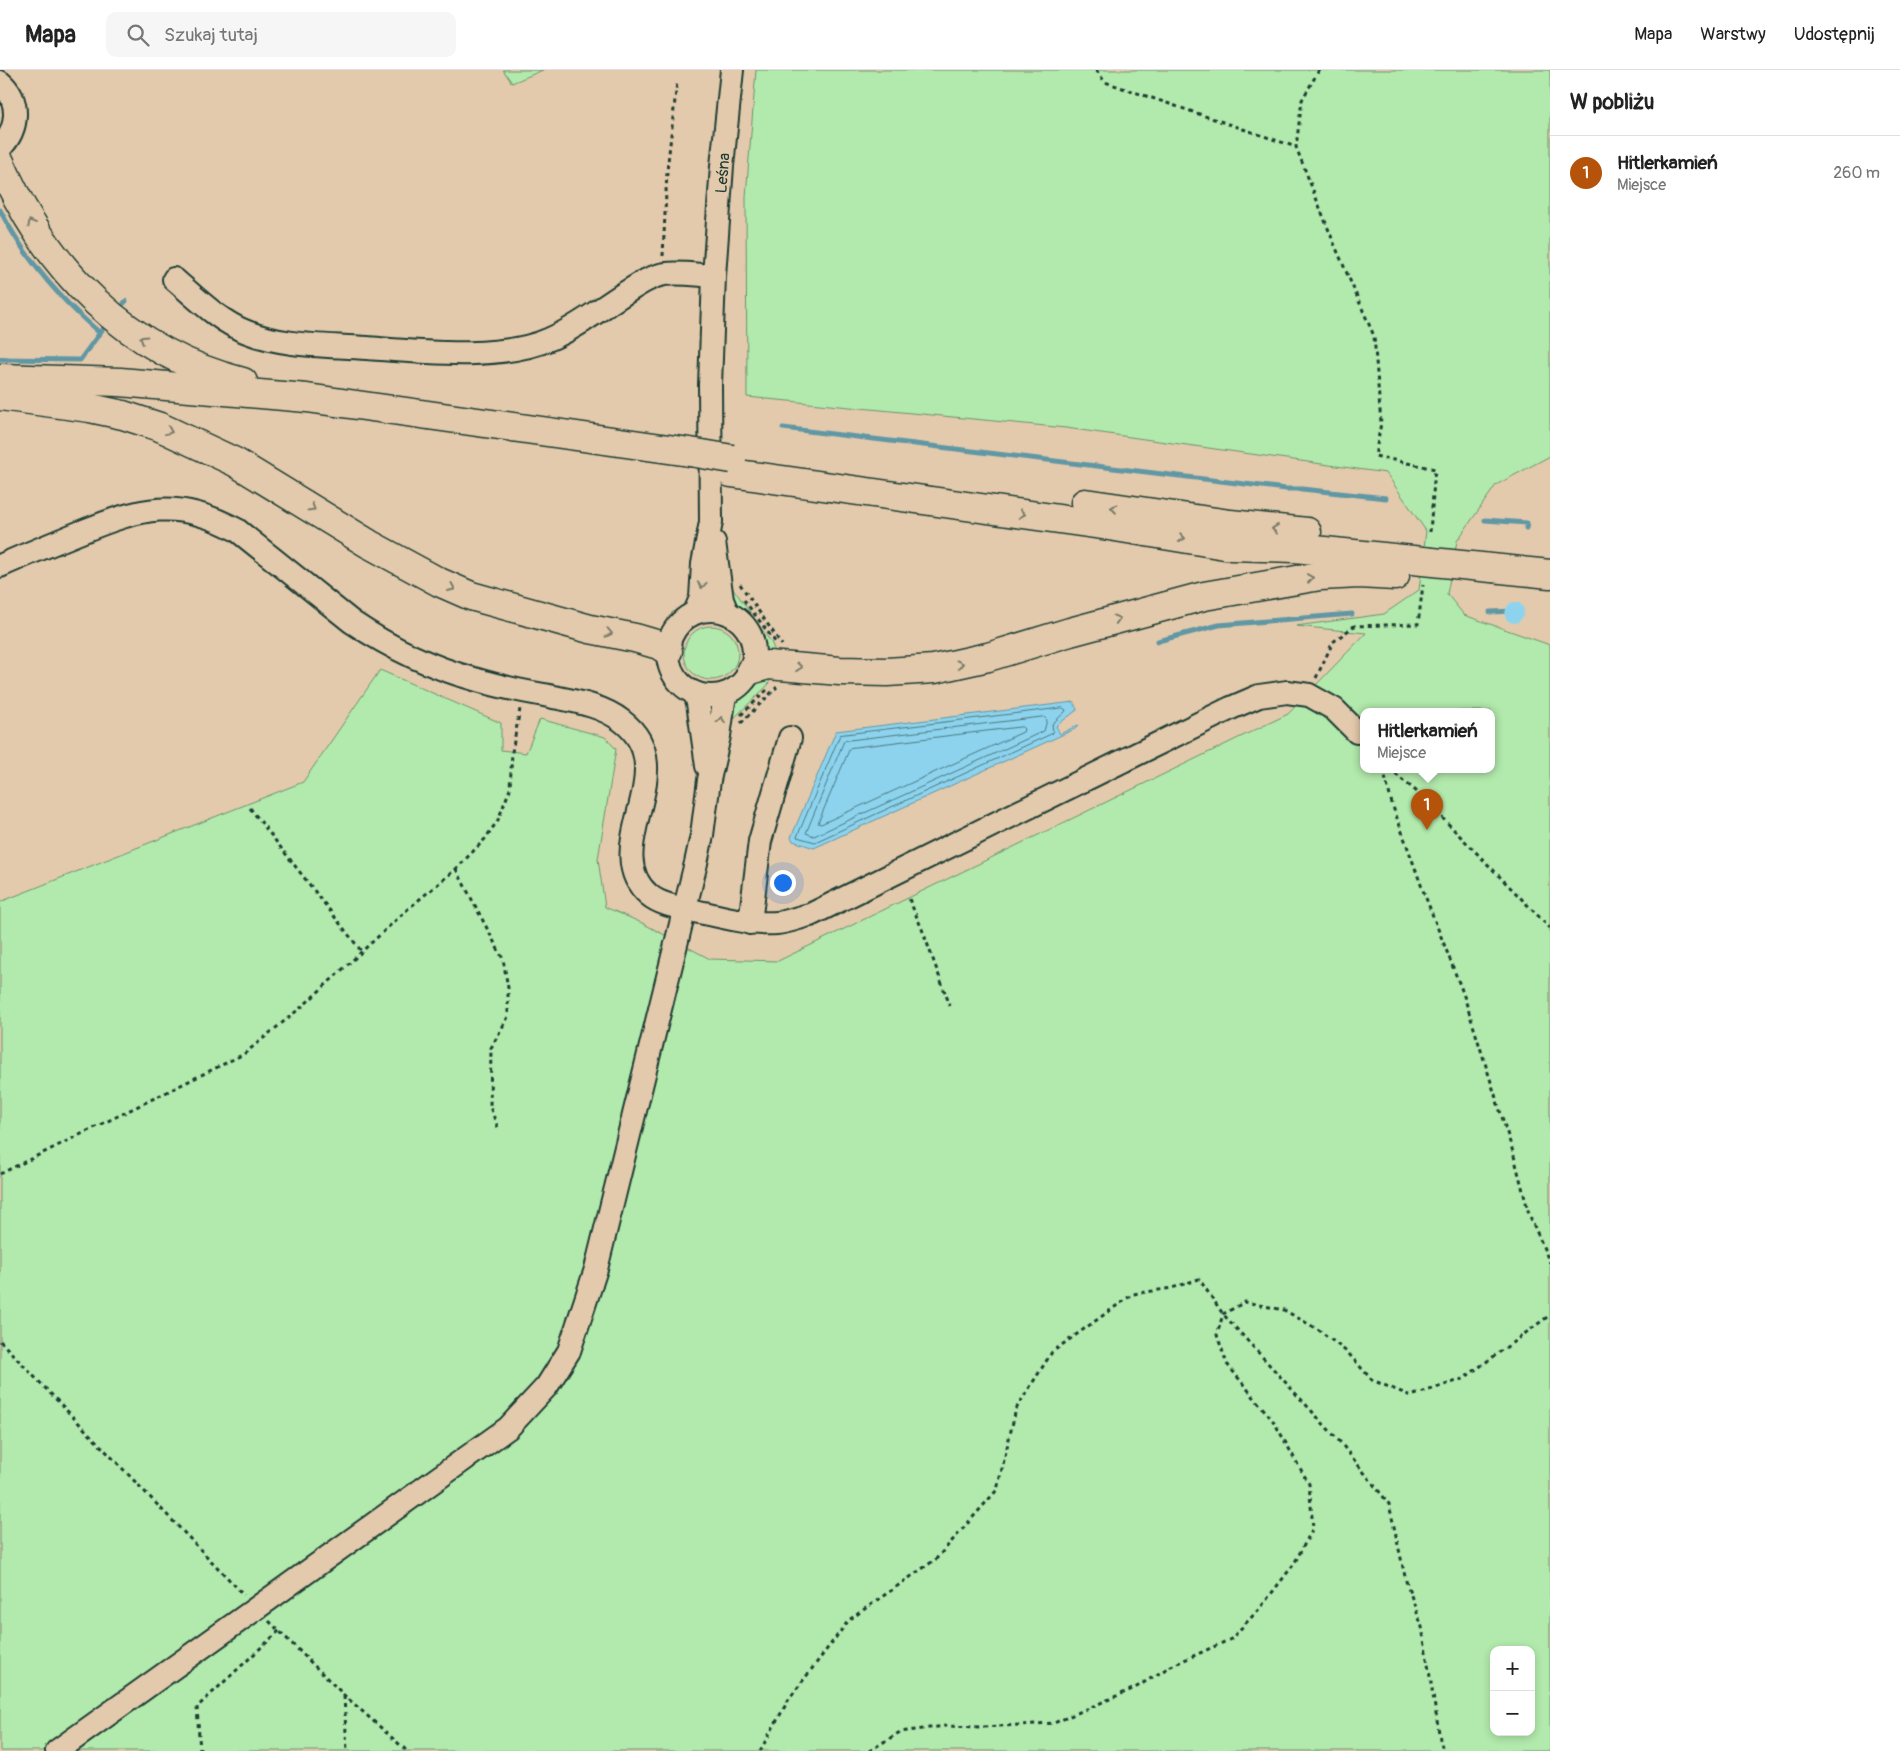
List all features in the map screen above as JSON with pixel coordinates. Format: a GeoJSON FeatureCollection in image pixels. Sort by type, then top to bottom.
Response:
{"type":"FeatureCollection","features":[{"type":"Feature","properties":{"kind":"main road"},"geometry":{"type":"LineString","coordinates":[[0,162],[34,228],[53,255],[72,279],[99,306],[130,331],[185,362],[238,381],[307,398]]}},
{"type":"Feature","properties":{"kind":"main road"},"geometry":{"type":"LineString","coordinates":[[0,378],[96,380],[307,398],[1231,546],[1295,548],[1550,574]]}},
{"type":"Feature","properties":{"kind":"main road"},"geometry":{"type":"LineString","coordinates":[[0,395],[62,393],[120,395],[256,408],[615,455],[690,459]]}},
{"type":"Feature","properties":{"kind":"main road"},"geometry":{"type":"LineString","coordinates":[[0,395],[99,409],[160,427],[235,462],[369,544],[439,582],[470,596],[643,640],[659,645],[668,651]]}},
{"type":"Feature","properties":{"kind":"main road"},"geometry":{"type":"LineString","coordinates":[[732,466],[834,475],[1084,503],[1230,524],[1550,556]]}},
{"type":"Feature","properties":{"kind":"main road"},"geometry":{"type":"LineString","coordinates":[[751,670],[768,665],[840,671],[887,672],[934,668],[988,657],[1160,606],[1222,592],[1320,576],[1359,574],[1441,579],[1488,568]]}},
{"type":"Feature","properties":{"kind":"street","name":"Leśna"},"geometry":{"type":"LineString","coordinates":[[711,522],[710,385],[714,276],[722,166],[732,70]]}},
{"type":"Feature","properties":{"kind":"street"},"geometry":{"type":"LineString","coordinates":[[0,148],[12,132],[15,121],[14,105],[4,81]]}},
{"type":"Feature","properties":{"kind":"street"},"geometry":{"type":"LineString","coordinates":[[174,279],[228,322],[245,331],[265,338],[322,346],[468,352],[521,348],[550,340],[576,326],[638,285],[656,276],[666,274],[714,276]]}},
{"type":"Feature","properties":{"kind":"street"},"geometry":{"type":"LineString","coordinates":[[0,566],[113,520],[138,512],[158,509],[179,509],[205,514],[237,530],[319,597],[371,635],[407,654],[437,667],[473,679],[587,704],[607,711],[634,731],[644,752],[647,769],[646,782],[632,845],[634,873],[638,882],[650,895],[664,904],[750,923],[778,923],[810,915],[1143,750],[1259,696],[1286,692],[1309,695],[1334,709],[1357,732]]}},
{"type":"Feature","properties":{"kind":"street"},"geometry":{"type":"LineString","coordinates":[[711,522],[722,600],[728,612]]}},
{"type":"Feature","properties":{"kind":"street"},"geometry":{"type":"LineString","coordinates":[[695,612],[719,610],[728,612],[739,619],[752,637],[754,660],[751,670],[738,687],[725,694],[706,696],[695,693],[683,686],[673,675],[668,661],[670,638],[678,625],[695,612],[701,598],[703,564],[711,522]]}},
{"type":"Feature","properties":{"kind":"street"},"geometry":{"type":"LineString","coordinates":[[695,693],[698,702],[709,780]]}},
{"type":"Feature","properties":{"kind":"street"},"geometry":{"type":"LineString","coordinates":[[57,1751],[508,1428],[547,1386],[569,1351],[596,1269],[702,835],[709,780],[719,736],[725,694]]}},
{"type":"Feature","properties":{"kind":"street"},"geometry":{"type":"LineString","coordinates":[[750,923],[760,841],[790,738]]}},
{"type":"Feature","properties":{"kind":"path"},"geometry":{"type":"LineString","coordinates":[[1096,70],[1105,82],[1296,147]]}},
{"type":"Feature","properties":{"kind":"path"},"geometry":{"type":"LineString","coordinates":[[1319,70],[1302,100],[1296,147],[1333,241],[1374,336],[1381,423],[1375,456],[1435,469],[1430,532]]}},
{"type":"Feature","properties":{"kind":"path"},"geometry":{"type":"LineString","coordinates":[[666,274],[663,257],[667,171],[677,82]]}},
{"type":"Feature","properties":{"kind":"path"},"geometry":{"type":"LineString","coordinates":[[1309,695],[1333,642],[1354,626],[1418,624],[1423,585]]}},
{"type":"Feature","properties":{"kind":"path"},"geometry":{"type":"LineString","coordinates":[[737,728],[779,685]]}},
{"type":"Feature","properties":{"kind":"path"},"geometry":{"type":"LineString","coordinates":[[0,1174],[244,1054],[304,1004],[408,908],[456,869],[485,839],[498,820],[510,789],[512,752],[523,691]]}},
{"type":"Feature","properties":{"kind":"path"},"geometry":{"type":"LineString","coordinates":[[1384,773],[1398,822],[1463,993],[1513,1152],[1529,1214],[1550,1263]]}},
{"type":"Feature","properties":{"kind":"path"},"geometry":{"type":"LineString","coordinates":[[1395,773],[1416,791],[1550,928]]}},
{"type":"Feature","properties":{"kind":"path"},"geometry":{"type":"LineString","coordinates":[[250,808],[362,952]]}},
{"type":"Feature","properties":{"kind":"path"},"geometry":{"type":"LineString","coordinates":[[456,869],[503,959],[508,988],[508,1017],[490,1048],[490,1107],[498,1128]]}},
{"type":"Feature","properties":{"kind":"path"},"geometry":{"type":"LineString","coordinates":[[909,899],[950,1006]]}},
{"type":"Feature","properties":{"kind":"path"},"geometry":{"type":"LineString","coordinates":[[760,1751],[789,1699],[849,1620],[936,1559],[997,1490],[1016,1410],[1052,1352],[1133,1294],[1172,1288],[1199,1279],[1223,1314],[1340,1442],[1389,1504],[1406,1581],[1422,1627],[1443,1751]]}},
{"type":"Feature","properties":{"kind":"path"},"geometry":{"type":"LineString","coordinates":[[869,1751],[900,1732],[945,1726],[983,1727],[1054,1722],[1135,1688],[1172,1666],[1231,1639],[1262,1607],[1294,1564],[1313,1528],[1309,1484],[1274,1422],[1227,1364],[1217,1335],[1223,1314],[1245,1302],[1284,1310],[1326,1336],[1348,1353],[1372,1380],[1411,1396],[1463,1379],[1550,1315]]}},
{"type":"Feature","properties":{"kind":"path"},"geometry":{"type":"LineString","coordinates":[[0,1341],[256,1608],[344,1695],[407,1751]]}},
{"type":"Feature","properties":{"kind":"path"},"geometry":{"type":"LineString","coordinates":[[200,1751],[197,1707],[280,1630]]}},
{"type":"Feature","properties":{"kind":"path"},"geometry":{"type":"LineString","coordinates":[[344,1695],[347,1751]]}},
{"type":"Feature","properties":{"kind":"green space"},"geometry":{"type":"Polygon","coordinates":[[[503,70],[543,70],[512,83],[503,70]]]}},
{"type":"Feature","properties":{"kind":"green space"},"geometry":{"type":"Polygon","coordinates":[[[756,70],[1550,70],[1550,456],[1496,485],[1457,541],[1447,594],[1464,615],[1550,645],[1550,1751],[0,1751],[0,902],[303,782],[380,670],[501,723],[501,750],[526,753],[540,719],[605,737],[616,749],[598,859],[605,907],[642,923],[710,959],[778,961],[1288,714],[1366,633],[1296,626],[1384,614],[1419,590],[1426,531],[1386,473],[1066,428],[747,397],[746,197],[756,70]]]}},
{"type":"Feature","properties":{"kind":"green space"},"geometry":{"type":"Polygon","coordinates":[[[725,577],[771,642],[774,656],[761,654],[758,636],[750,622],[737,609],[725,577]]]}},
{"type":"Feature","properties":{"kind":"green space"},"geometry":{"type":"Polygon","coordinates":[[[706,626],[716,626],[726,630],[734,638],[738,653],[734,668],[726,676],[716,680],[706,680],[696,676],[688,668],[684,658],[684,648],[688,638],[696,630],[706,626]]]}},
{"type":"Feature","properties":{"kind":"green space"},"geometry":{"type":"Polygon","coordinates":[[[772,673],[768,685],[724,728],[732,699],[746,690],[754,681],[772,673]]]}},
{"type":"Feature","properties":{"kind":"water"},"geometry":{"type":"Polygon","coordinates":[[[1074,702],[1077,710],[1056,726],[1060,734],[1078,725],[1075,729],[814,848],[793,841],[791,837],[836,731],[1074,702]]]}},
{"type":"Feature","properties":{"kind":"waterway"},"geometry":{"type":"LineString","coordinates":[[0,210],[20,245],[56,291],[100,333]]}},
{"type":"Feature","properties":{"kind":"waterway"},"geometry":{"type":"LineString","coordinates":[[0,359],[80,360],[102,330]]}},
{"type":"Feature","properties":{"kind":"waterway"},"geometry":{"type":"LineString","coordinates":[[783,428],[1286,489],[1386,498]]}},
{"type":"Feature","properties":{"kind":"waterway"},"geometry":{"type":"LineString","coordinates":[[1485,520],[1527,523],[1526,528]]}},
{"type":"Feature","properties":{"kind":"waterway"},"geometry":{"type":"LineString","coordinates":[[1490,612],[1515,611],[1515,608]]}},
{"type":"Feature","properties":{"kind":"waterway"},"geometry":{"type":"LineString","coordinates":[[1158,641],[1219,625],[1352,614]]}},
{"type":"Feature","properties":{"kind":"place","name":"Hitlerkamień"},"geometry":{"type":"Point","coordinates":[1427,830]}}]}
